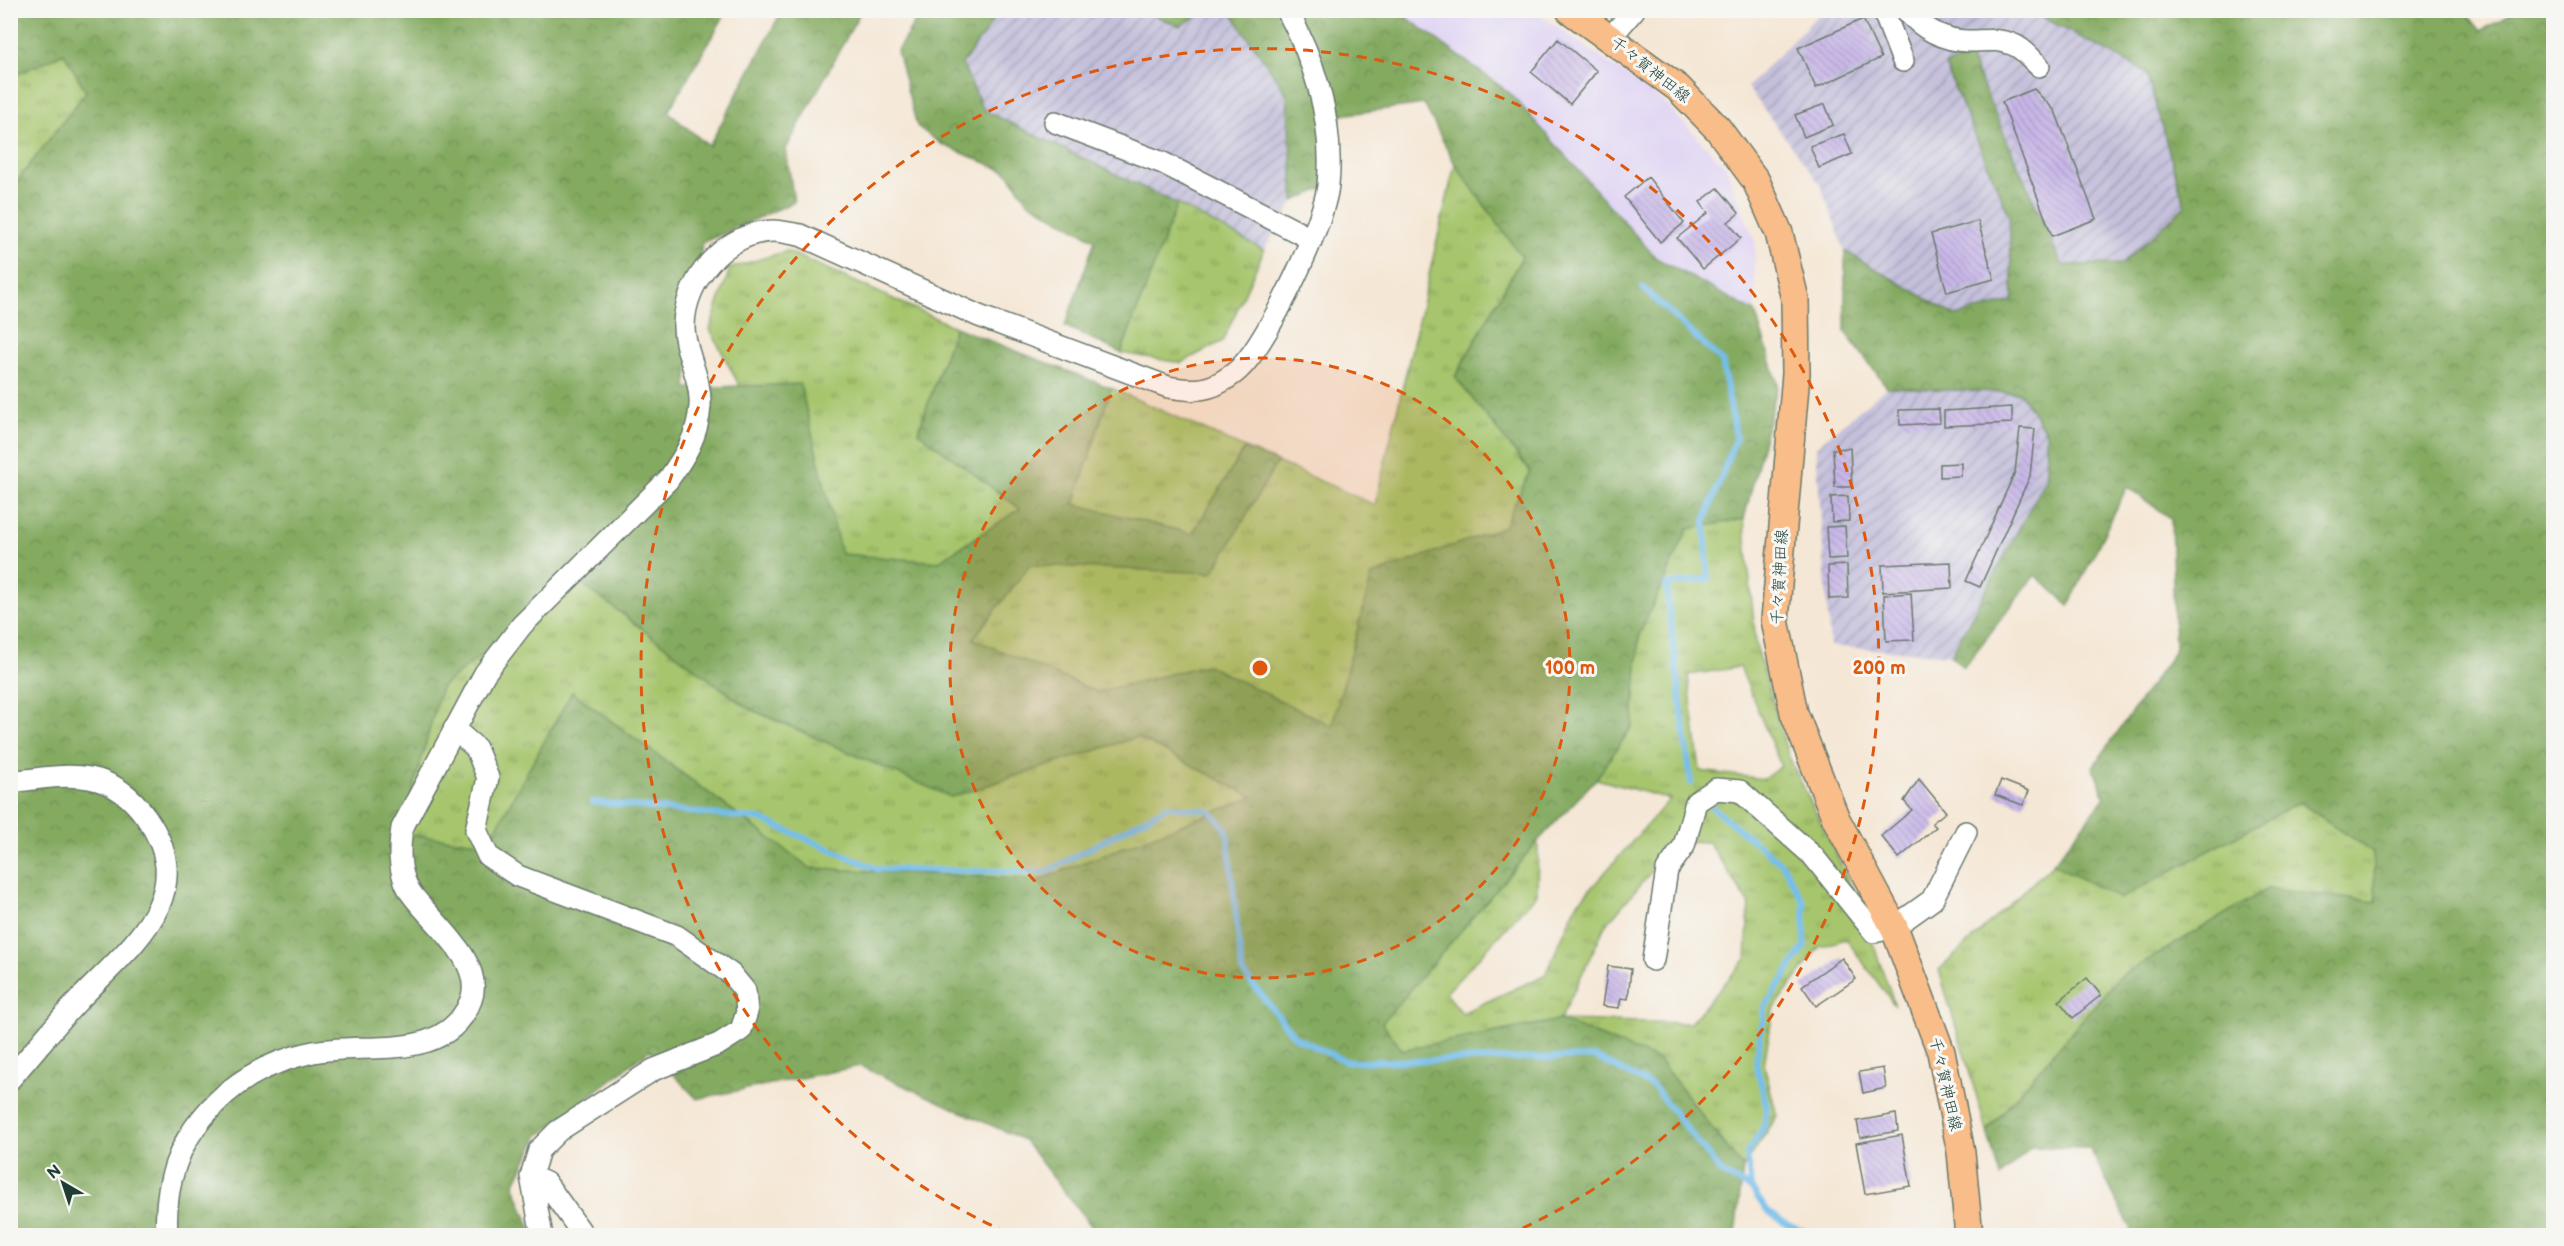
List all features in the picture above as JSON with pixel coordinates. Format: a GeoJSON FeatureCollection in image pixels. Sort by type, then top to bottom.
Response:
{"type":"FeatureCollection","features":[{"type":"Feature","properties":{"kind":"main road","name":"千々賀神田線"},"geometry":{"type":"LineString","coordinates":[[1570,10],[1678,88],[1718,129],[1756,181],[1779,233],[1795,299],[1796,374],[1775,620],[1794,713],[1836,819],[1894,927],[1941,1052],[1961,1152],[1969,1236]]}},
{"type":"Feature","properties":{"kind":"street"},"geometry":{"type":"LineString","coordinates":[[167,1236],[165,1209],[173,1170],[187,1136],[222,1095],[259,1069],[310,1052],[413,1045],[438,1039],[459,1022],[472,998],[471,973],[459,947],[409,889],[398,856],[402,828],[486,673],[522,625],[668,480],[688,452],[697,430],[700,403],[694,366],[683,327],[687,301],[698,277],[716,256],[740,239],[772,231],[801,235],[979,316],[1168,387],[1197,391],[1221,382],[1243,366],[1268,329],[1311,239],[1328,186],[1326,115],[1306,47],[1287,10]]}},
{"type":"Feature","properties":{"kind":"street"},"geometry":{"type":"LineString","coordinates":[[1610,38],[1634,10]]}},
{"type":"Feature","properties":{"kind":"street"},"geometry":{"type":"LineString","coordinates":[[1883,10],[1903,61]]}},
{"type":"Feature","properties":{"kind":"street"},"geometry":{"type":"LineString","coordinates":[[1906,10],[1917,22],[1938,35],[1964,41],[1997,40],[2017,45],[2039,66]]}},
{"type":"Feature","properties":{"kind":"street"},"geometry":{"type":"LineString","coordinates":[[1055,122],[1163,163],[1311,239]]}},
{"type":"Feature","properties":{"kind":"street"},"geometry":{"type":"LineString","coordinates":[[454,729],[476,748],[488,778],[476,830],[488,856],[518,876],[677,936],[731,974],[745,991],[747,1012],[741,1030],[719,1044],[654,1070],[558,1131],[539,1150],[531,1176],[542,1236]]}},
{"type":"Feature","properties":{"kind":"street"},"geometry":{"type":"LineString","coordinates":[[10,782],[67,775],[95,778],[122,790],[138,805],[156,831],[168,861],[167,886],[159,911],[134,943],[74,1004],[10,1080]]}},
{"type":"Feature","properties":{"kind":"street"},"geometry":{"type":"LineString","coordinates":[[1653,960],[1667,870],[1684,846],[1696,802],[1716,789],[1740,791],[1813,856],[1874,932],[1894,927],[1932,900],[1966,832]]}},
{"type":"Feature","properties":{"kind":"street"},"geometry":{"type":"LineString","coordinates":[[531,1176],[546,1183],[584,1236]]}},
{"type":"Feature","properties":{"kind":"shaded area"},"geometry":{"type":"Polygon","coordinates":[[[1941,10],[1943,13],[2031,11],[2146,72],[2185,206],[2122,264],[2062,265],[1971,57],[1946,65],[2009,215],[2013,301],[1956,316],[1845,251],[1820,184],[1747,87],[1822,11],[1941,10]]]}},
{"type":"Feature","properties":{"kind":"shaded area"},"geometry":{"type":"Polygon","coordinates":[[[1000,11],[1143,11],[1180,26],[1206,11],[1230,11],[1287,94],[1294,201],[1264,250],[1177,204],[983,110],[962,64],[1000,11]]]}},
{"type":"Feature","properties":{"kind":"shaded area"},"geometry":{"type":"Polygon","coordinates":[[[1398,11],[1534,11],[1664,102],[1726,167],[1755,242],[1755,312],[1656,258],[1511,94],[1398,11]]]}},
{"type":"Feature","properties":{"kind":"shaded area"},"geometry":{"type":"Polygon","coordinates":[[[1887,387],[2020,393],[2046,432],[2047,477],[1951,655],[1830,646],[1816,447],[1887,387]]]}},
{"type":"Feature","properties":{"kind":"green space"},"geometry":{"type":"Polygon","coordinates":[[[922,10],[1000,11],[962,64],[984,110],[1177,204],[1121,353],[1065,326],[1095,240],[1028,202],[1007,172],[941,144],[917,126],[897,51],[922,10]]]}},
{"type":"Feature","properties":{"kind":"green space"},"geometry":{"type":"Polygon","coordinates":[[[2464,10],[2481,31],[2516,11],[2553,11],[2553,1235],[2120,1235],[2132,1230],[2089,1148],[2031,1147],[2000,1177],[1987,1131],[2118,978],[2267,889],[2376,902],[2373,852],[2299,802],[2120,899],[2053,864],[2105,797],[2093,767],[2175,651],[2171,519],[2127,487],[2069,605],[2035,575],[1964,667],[1951,655],[2047,477],[2046,432],[2020,393],[1887,387],[1845,332],[1845,251],[1956,316],[2013,301],[2009,215],[1945,65],[1970,57],[2062,265],[2122,264],[2185,206],[2146,72],[2031,11],[1943,13],[1941,11],[2464,10]]]}},
{"type":"Feature","properties":{"kind":"green space"},"geometry":{"type":"Polygon","coordinates":[[[11,11],[727,11],[668,112],[709,146],[782,11],[861,11],[786,149],[794,202],[702,243],[686,388],[800,384],[841,554],[938,562],[1020,509],[918,432],[955,327],[1111,388],[1074,504],[1192,534],[1245,448],[1277,462],[1213,573],[1030,565],[973,639],[1097,692],[1207,665],[1332,726],[1372,575],[1504,527],[1530,471],[1455,377],[1522,257],[1455,164],[1424,104],[1341,115],[1322,189],[1294,201],[1287,94],[1230,11],[1398,11],[1511,94],[1656,258],[1755,312],[1778,384],[1744,519],[1688,529],[1639,635],[1633,725],[1596,779],[1538,841],[1382,1023],[1402,1050],[1560,1020],[1659,1060],[1743,1168],[1735,1235],[1098,1235],[1024,1140],[860,1066],[697,1099],[650,1050],[539,1135],[514,1185],[533,1235],[11,1235],[10,190],[86,92],[64,53],[11,77],[11,11]],[[578,581],[441,687],[401,834],[488,843],[572,692],[810,868],[1039,880],[1253,797],[1137,737],[951,797],[748,708],[578,581]]]}},
{"type":"Feature","properties":{"kind":"green space"},"geometry":{"type":"Polygon","coordinates":[[[1143,11],[1206,11],[1180,26],[1143,11]]]}},
{"type":"Feature","properties":{"kind":"green space"},"geometry":{"type":"Polygon","coordinates":[[[64,53],[86,92],[11,190],[11,77],[64,53]]]}},
{"type":"Feature","properties":{"kind":"green space"},"geometry":{"type":"Polygon","coordinates":[[[1455,164],[1522,257],[1455,377],[1530,471],[1504,527],[1372,575],[1332,726],[1207,665],[1097,692],[973,639],[1030,565],[1213,572],[1277,462],[1375,505],[1455,164]]]}},
{"type":"Feature","properties":{"kind":"green space"},"geometry":{"type":"Polygon","coordinates":[[[1177,204],[1264,250],[1223,341],[1181,363],[1121,353],[1177,204]]]}},
{"type":"Feature","properties":{"kind":"green space"},"geometry":{"type":"Polygon","coordinates":[[[787,251],[955,327],[918,432],[1021,509],[938,562],[840,554],[800,385],[740,387],[710,329],[730,268],[787,251]]]}},
{"type":"Feature","properties":{"kind":"green space"},"geometry":{"type":"Polygon","coordinates":[[[1111,388],[1245,448],[1192,534],[1074,504],[1111,388]]]}},
{"type":"Feature","properties":{"kind":"green space"},"geometry":{"type":"Polygon","coordinates":[[[1744,519],[1756,645],[1788,755],[1856,895],[1895,1006],[1846,939],[1819,947],[1773,1010],[1764,1065],[1777,1116],[1743,1168],[1659,1060],[1560,1020],[1402,1050],[1381,1023],[1538,841],[1537,894],[1446,993],[1462,1013],[1545,975],[1577,904],[1670,799],[1596,779],[1633,725],[1639,635],[1688,529],[1744,519]],[[1740,667],[1688,675],[1700,771],[1764,779],[1781,766],[1740,667]],[[1677,841],[1605,926],[1560,1020],[1690,1023],[1746,959],[1749,903],[1708,842],[1677,841]]]}},
{"type":"Feature","properties":{"kind":"green space"},"geometry":{"type":"Polygon","coordinates":[[[578,581],[748,708],[951,797],[1137,737],[1254,797],[1039,880],[810,868],[572,692],[488,843],[401,834],[441,687],[578,581]]]}},
{"type":"Feature","properties":{"kind":"green space"},"geometry":{"type":"Polygon","coordinates":[[[2299,802],[2373,852],[2377,902],[2267,889],[2118,978],[1987,1131],[1939,970],[2053,864],[2120,898],[2299,802]]]}},
{"type":"Feature","properties":{"kind":"building"},"geometry":{"type":"Polygon","coordinates":[[[1863,19],[1881,58],[1816,88],[1798,48],[1863,19]]]}},
{"type":"Feature","properties":{"kind":"building"},"geometry":{"type":"Polygon","coordinates":[[[1558,39],[1597,71],[1570,104],[1531,72],[1558,39]]]}},
{"type":"Feature","properties":{"kind":"building"},"geometry":{"type":"Polygon","coordinates":[[[2034,89],[2055,111],[2096,219],[2052,236],[2002,102],[2034,89]]]}},
{"type":"Feature","properties":{"kind":"building"},"geometry":{"type":"Polygon","coordinates":[[[1825,104],[1833,125],[1804,137],[1795,115],[1825,104]]]}},
{"type":"Feature","properties":{"kind":"building"},"geometry":{"type":"Polygon","coordinates":[[[1844,134],[1852,154],[1819,168],[1810,146],[1844,134]]]}},
{"type":"Feature","properties":{"kind":"building"},"geometry":{"type":"Polygon","coordinates":[[[1648,177],[1684,223],[1660,242],[1624,197],[1648,177]]]}},
{"type":"Feature","properties":{"kind":"building"},"geometry":{"type":"Polygon","coordinates":[[[1718,188],[1739,213],[1728,222],[1741,238],[1703,269],[1677,238],[1708,213],[1700,202],[1718,188]]]}},
{"type":"Feature","properties":{"kind":"building"},"geometry":{"type":"Polygon","coordinates":[[[1978,221],[1994,279],[1947,292],[1931,234],[1978,221]]]}},
{"type":"Feature","properties":{"kind":"building"},"geometry":{"type":"Polygon","coordinates":[[[2012,407],[2012,423],[1944,426],[1944,411],[2012,407]]]}},
{"type":"Feature","properties":{"kind":"building"},"geometry":{"type":"Polygon","coordinates":[[[1939,409],[1940,423],[1900,425],[1899,410],[1939,409]]]}},
{"type":"Feature","properties":{"kind":"building"},"geometry":{"type":"Polygon","coordinates":[[[2020,428],[2035,429],[2030,476],[1980,587],[1966,581],[2015,472],[2020,428]]]}},
{"type":"Feature","properties":{"kind":"building"},"geometry":{"type":"Polygon","coordinates":[[[1850,448],[1852,487],[1835,487],[1833,449],[1850,448]]]}},
{"type":"Feature","properties":{"kind":"building"},"geometry":{"type":"Polygon","coordinates":[[[1961,463],[1961,476],[1940,477],[1940,464],[1961,463]]]}},
{"type":"Feature","properties":{"kind":"building"},"geometry":{"type":"Polygon","coordinates":[[[1848,496],[1849,521],[1832,522],[1831,497],[1848,496]]]}},
{"type":"Feature","properties":{"kind":"building"},"geometry":{"type":"Polygon","coordinates":[[[1845,526],[1847,558],[1828,559],[1826,527],[1845,526]]]}},
{"type":"Feature","properties":{"kind":"building"},"geometry":{"type":"Polygon","coordinates":[[[1951,562],[1952,588],[1883,592],[1882,565],[1951,562]]]}},
{"type":"Feature","properties":{"kind":"building"},"geometry":{"type":"Polygon","coordinates":[[[1847,565],[1848,598],[1829,599],[1828,566],[1847,565]]]}},
{"type":"Feature","properties":{"kind":"building"},"geometry":{"type":"Polygon","coordinates":[[[1911,593],[1914,640],[1886,641],[1884,595],[1911,593]]]}},
{"type":"Feature","properties":{"kind":"building"},"geometry":{"type":"Polygon","coordinates":[[[1919,779],[1946,812],[1932,823],[1936,827],[1899,858],[1881,836],[1912,810],[1904,801],[1919,779]]]}},
{"type":"Feature","properties":{"kind":"building"},"geometry":{"type":"Polygon","coordinates":[[[2001,780],[2029,791],[2023,805],[1995,795],[2001,780]]]}},
{"type":"Feature","properties":{"kind":"building"},"geometry":{"type":"Polygon","coordinates":[[[1842,958],[1856,979],[1816,1006],[1802,986],[1842,958]]]}},
{"type":"Feature","properties":{"kind":"building"},"geometry":{"type":"Polygon","coordinates":[[[1608,966],[1631,969],[1628,999],[1621,998],[1619,1008],[1602,1006],[1608,966]]]}},
{"type":"Feature","properties":{"kind":"building"},"geometry":{"type":"Polygon","coordinates":[[[2087,978],[2101,995],[2073,1018],[2059,1001],[2087,978]]]}},
{"type":"Feature","properties":{"kind":"building"},"geometry":{"type":"Polygon","coordinates":[[[1883,1068],[1886,1088],[1863,1093],[1859,1072],[1883,1068]]]}},
{"type":"Feature","properties":{"kind":"building"},"geometry":{"type":"Polygon","coordinates":[[[1896,1114],[1898,1131],[1860,1138],[1857,1121],[1896,1114]]]}},
{"type":"Feature","properties":{"kind":"building"},"geometry":{"type":"Polygon","coordinates":[[[1902,1135],[1911,1186],[1865,1194],[1856,1143],[1902,1135]]]}},
{"type":"Feature","properties":{"kind":"waterway"},"geometry":{"type":"LineString","coordinates":[[1643,288],[1722,361],[1736,437],[1705,521],[1708,579],[1666,585],[1691,783]]}},
{"type":"Feature","properties":{"kind":"waterway"},"geometry":{"type":"LineString","coordinates":[[593,802],[760,819],[877,869],[1046,872],[1168,806],[1210,811],[1227,830],[1242,971],[1295,1037],[1347,1062],[1595,1057],[1653,1086],[1723,1174],[1751,1188]]}},
{"type":"Feature","properties":{"kind":"waterway"},"geometry":{"type":"LineString","coordinates":[[1713,808],[1783,865],[1804,903],[1805,945],[1765,1007],[1756,1063],[1767,1108],[1764,1127],[1747,1153],[1751,1188],[1767,1211],[1788,1225],[1818,1236]]}}]}
